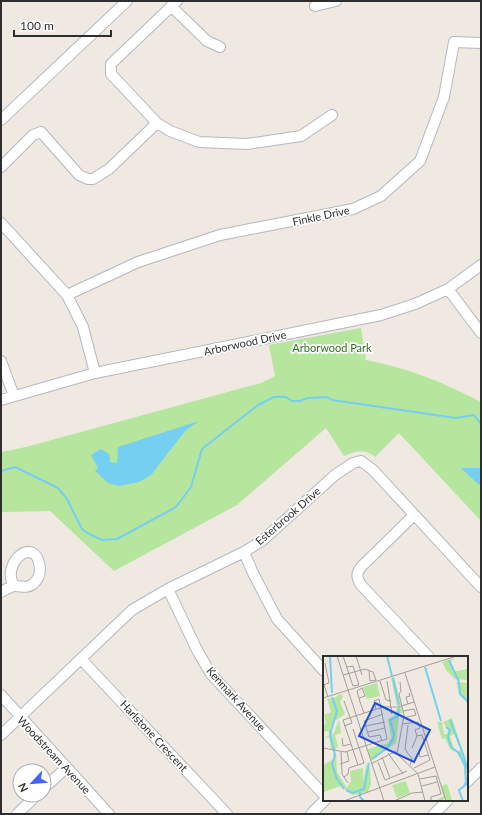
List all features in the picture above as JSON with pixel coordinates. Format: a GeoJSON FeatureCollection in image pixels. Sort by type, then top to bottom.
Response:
{"type":"FeatureCollection","features":[{"type":"Feature","properties":{"kind":"street"},"geometry":{"type":"LineString","coordinates":[[1,120],[127,1]]}},
{"type":"Feature","properties":{"kind":"street"},"geometry":{"type":"LineString","coordinates":[[315,6],[336,1]]}},
{"type":"Feature","properties":{"kind":"street"},"geometry":{"type":"LineString","coordinates":[[220,47],[207,41],[174,4],[111,64],[111,74],[157,123],[170,131],[199,142],[247,144],[301,136],[332,116]]}},
{"type":"Feature","properties":{"kind":"street","name":"Finkle Drive"},"geometry":{"type":"LineString","coordinates":[[67,295],[138,262],[220,235],[354,209],[381,196],[420,162],[444,97],[454,42],[481,43]]}},
{"type":"Feature","properties":{"kind":"street"},"geometry":{"type":"LineString","coordinates":[[1,167],[33,135],[41,132],[79,175],[88,179],[93,179],[108,169],[157,123]]}},
{"type":"Feature","properties":{"kind":"street"},"geometry":{"type":"LineString","coordinates":[[1,223],[67,295],[83,327],[95,373]]}},
{"type":"Feature","properties":{"kind":"street","name":"Arborwood Drive"},"geometry":{"type":"LineString","coordinates":[[1,400],[95,373],[381,314],[415,304],[448,289],[481,265]]}},
{"type":"Feature","properties":{"kind":"street"},"geometry":{"type":"LineString","coordinates":[[448,289],[481,333]]}},
{"type":"Feature","properties":{"kind":"street"},"geometry":{"type":"LineString","coordinates":[[1,360],[14,396]]}},
{"type":"Feature","properties":{"kind":"street","name":"Esterbrook Drive"},"geometry":{"type":"LineString","coordinates":[[1,735],[132,610],[168,588],[244,552],[263,540],[335,475],[353,463],[361,461],[373,470],[481,587]]}},
{"type":"Feature","properties":{"kind":"street"},"geometry":{"type":"LineString","coordinates":[[414,515],[357,571],[357,576],[361,585],[428,656]]}},
{"type":"Feature","properties":{"kind":"street"},"geometry":{"type":"LineString","coordinates":[[244,552],[252,571],[277,619],[323,670]]}},
{"type":"Feature","properties":{"kind":"street"},"geometry":{"type":"LineString","coordinates":[[1,592],[14,586]]}},
{"type":"Feature","properties":{"kind":"street","name":"Kenmark Avenue"},"geometry":{"type":"LineString","coordinates":[[168,588],[198,652],[211,674],[323,794]]}},
{"type":"Feature","properties":{"kind":"street","name":"Harlstone Crescent"},"geometry":{"type":"LineString","coordinates":[[81,659],[227,814]]}},
{"type":"Feature","properties":{"kind":"street","name":"Woodstream Avenue"},"geometry":{"type":"LineString","coordinates":[[1,695],[20,718],[109,814]]}},
{"type":"Feature","properties":{"kind":"street"},"geometry":{"type":"LineString","coordinates":[[52,781],[66,768]]}},
{"type":"Feature","properties":{"kind":"street"},"geometry":{"type":"LineString","coordinates":[[468,781],[481,768]]}},
{"type":"Feature","properties":{"kind":"street"},"geometry":{"type":"LineString","coordinates":[[310,814],[324,801]]}},
{"type":"Feature","properties":{"kind":"street"},"geometry":{"type":"LineString","coordinates":[[434,814],[447,801]]}},
{"type":"Feature","properties":{"kind":"street"},"geometry":{"type":"LineString","coordinates":[[17,814],[29,803]]}},
{"type":"Feature","properties":{"kind":"green space","name":"Arborwood Park"},"geometry":{"type":"Polygon","coordinates":[[[361,328],[366,360],[425,376],[481,402],[481,521],[399,433],[375,457],[364,451],[344,456],[326,428],[237,505],[114,571],[50,511],[1,512],[1,452],[26,447],[261,383],[275,376],[269,345],[361,328]]]}},
{"type":"Feature","properties":{"kind":"water"},"geometry":{"type":"Polygon","coordinates":[[[199,421],[185,431],[151,475],[139,482],[119,486],[108,483],[95,471],[98,468],[91,455],[101,449],[109,454],[110,462],[117,463],[118,447],[199,421]]]}},
{"type":"Feature","properties":{"kind":"water"},"geometry":{"type":"Polygon","coordinates":[[[461,468],[481,468],[481,485],[478,484],[461,468]]]}},
{"type":"Feature","properties":{"kind":"waterway"},"geometry":{"type":"LineString","coordinates":[[1,471],[15,467],[58,488],[67,499],[82,529],[102,540],[117,539],[176,507],[191,487],[202,449],[258,405],[274,397],[286,397],[292,401],[327,397],[332,400],[456,418],[474,415],[481,424]]}}]}
